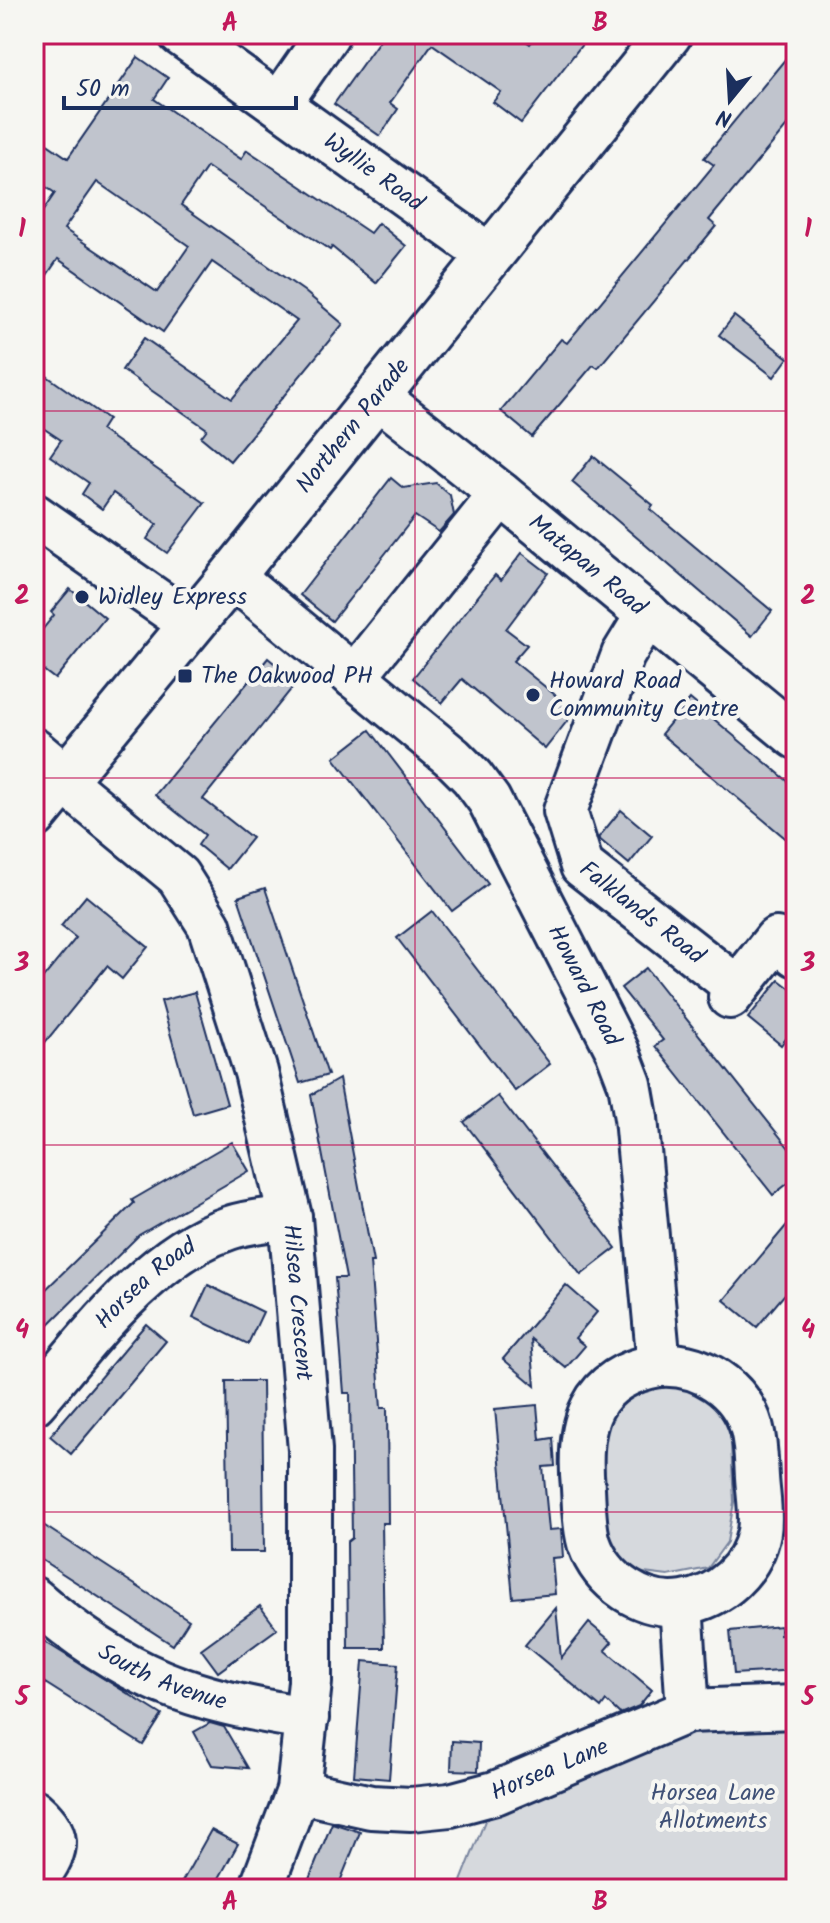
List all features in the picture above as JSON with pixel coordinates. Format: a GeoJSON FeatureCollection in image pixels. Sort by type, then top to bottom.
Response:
{"type":"FeatureCollection","features":[{"type":"Feature","properties":{"kind":"main road","name":"Northern Parade"},"geometry":{"type":"LineString","coordinates":[[34,816],[54,769],[192,625],[669,34]]}},
{"type":"Feature","properties":{"kind":"street","name":"Wyllie Road"},"geometry":{"type":"LineString","coordinates":[[180,34],[489,255]]}},
{"type":"Feature","properties":{"kind":"street"},"geometry":{"type":"LineString","coordinates":[[280,103],[328,34]]}},
{"type":"Feature","properties":{"kind":"street","name":"Matapan Road"},"geometry":{"type":"LineString","coordinates":[[377,396],[796,737]]}},
{"type":"Feature","properties":{"kind":"street"},"geometry":{"type":"LineString","coordinates":[[354,677],[501,494]]}},
{"type":"Feature","properties":{"kind":"street"},"geometry":{"type":"LineString","coordinates":[[34,515],[192,625]]}},
{"type":"Feature","properties":{"kind":"street","name":"Howard Road"},"geometry":{"type":"LineString","coordinates":[[232,576],[453,758],[489,800],[617,1050],[630,1084],[636,1118],[659,1365]]}},
{"type":"Feature","properties":{"kind":"street","name":"Falklands Road"},"geometry":{"type":"LineString","coordinates":[[648,614],[623,655],[565,811],[582,866],[728,988],[786,947]]}},
{"type":"Feature","properties":{"kind":"street","name":"Hilsea Crescent"},"geometry":{"type":"LineString","coordinates":[[54,769],[178,876],[209,925],[256,1072],[290,1217],[310,1450],[311,1592],[307,1718],[298,1791],[261,1889]]}},
{"type":"Feature","properties":{"kind":"street","name":"Horsea Road"},"geometry":{"type":"LineString","coordinates":[[34,1403],[101,1325],[156,1271],[228,1228],[290,1217]]}},
{"type":"Feature","properties":{"kind":"street"},"geometry":{"type":"LineString","coordinates":[[659,1365],[695,1369],[722,1384],[746,1414],[755,1446],[760,1521],[750,1558],[724,1587],[699,1600],[681,1604],[651,1601],[629,1593],[618,1584],[594,1555],[586,1525],[580,1449],[586,1419],[596,1402],[620,1379],[659,1365]]}},
{"type":"Feature","properties":{"kind":"street","name":"South Avenue"},"geometry":{"type":"LineString","coordinates":[[34,1599],[88,1643],[159,1683],[207,1699],[307,1718]]}},
{"type":"Feature","properties":{"kind":"street"},"geometry":{"type":"LineString","coordinates":[[681,1604],[688,1711]]}},
{"type":"Feature","properties":{"kind":"street","name":"Horsea Lane"},"geometry":{"type":"LineString","coordinates":[[298,1791],[371,1807],[411,1809],[450,1805],[495,1793],[688,1711],[796,1707]]}},
{"type":"Feature","properties":{"kind":"street"},"geometry":{"type":"LineString","coordinates":[[34,1811],[54,1834],[55,1846],[51,1859],[34,1883]]}},
{"type":"Feature","properties":{"kind":"green space"},"geometry":{"type":"Polygon","coordinates":[[[652,1376],[717,1400],[730,1426],[734,1502],[727,1542],[708,1568],[668,1576],[636,1572],[607,1552],[598,1522],[605,1407],[652,1376]]]}},
{"type":"Feature","properties":{"kind":"green space","name":"Horsea Lane Allotments"},"geometry":{"type":"Polygon","coordinates":[[[694,1723],[796,1727],[796,1889],[458,1889],[490,1808],[694,1723]]]}},
{"type":"Feature","properties":{"kind":"building"},"geometry":{"type":"Polygon","coordinates":[[[384,34],[516,34],[530,44],[538,34],[590,34],[521,123],[493,102],[501,92],[432,44],[390,103],[398,109],[380,136],[334,104],[384,34]]]}},
{"type":"Feature","properties":{"kind":"building"},"geometry":{"type":"Polygon","coordinates":[[[796,46],[796,115],[709,220],[716,226],[598,368],[593,365],[532,437],[501,411],[561,339],[567,343],[714,165],[704,158],[796,46]]]}},
{"type":"Feature","properties":{"kind":"building"},"geometry":{"type":"Polygon","coordinates":[[[138,57],[168,78],[154,99],[241,159],[247,150],[370,233],[378,223],[406,246],[376,283],[332,247],[330,250],[207,167],[181,205],[304,291],[343,324],[230,461],[201,437],[207,429],[122,370],[144,338],[232,399],[297,321],[212,262],[163,332],[58,259],[34,294],[34,224],[55,193],[34,179],[34,135],[68,158],[138,57]],[[97,182],[64,229],[157,292],[189,246],[97,182]]]}},
{"type":"Feature","properties":{"kind":"building"},"geometry":{"type":"Polygon","coordinates":[[[734,316],[788,358],[774,377],[719,335],[734,316]]]}},
{"type":"Feature","properties":{"kind":"building"},"geometry":{"type":"Polygon","coordinates":[[[34,367],[108,419],[101,430],[205,503],[167,553],[147,539],[157,524],[113,493],[102,509],[82,494],[89,483],[50,456],[61,440],[34,422],[34,367]]]}},
{"type":"Feature","properties":{"kind":"building"},"geometry":{"type":"Polygon","coordinates":[[[593,456],[653,505],[650,509],[772,611],[752,636],[572,482],[593,456]]]}},
{"type":"Feature","properties":{"kind":"building"},"geometry":{"type":"Polygon","coordinates":[[[391,478],[403,488],[436,483],[450,495],[454,515],[439,532],[415,516],[332,621],[300,595],[391,478]]]}},
{"type":"Feature","properties":{"kind":"building"},"geometry":{"type":"Polygon","coordinates":[[[522,553],[548,573],[506,629],[527,645],[513,661],[575,711],[545,749],[462,679],[442,703],[413,678],[495,575],[501,580],[522,553]]]}},
{"type":"Feature","properties":{"kind":"building"},"geometry":{"type":"Polygon","coordinates":[[[70,589],[105,618],[55,679],[34,663],[34,640],[70,589]]]}},
{"type":"Feature","properties":{"kind":"building"},"geometry":{"type":"Polygon","coordinates":[[[268,658],[297,682],[203,799],[252,838],[227,869],[198,845],[205,835],[155,795],[268,658]]]}},
{"type":"Feature","properties":{"kind":"building"},"geometry":{"type":"Polygon","coordinates":[[[690,699],[796,788],[796,847],[661,734],[690,699]]]}},
{"type":"Feature","properties":{"kind":"building"},"geometry":{"type":"Polygon","coordinates":[[[370,730],[488,884],[452,911],[334,758],[370,730]]]}},
{"type":"Feature","properties":{"kind":"building"},"geometry":{"type":"Polygon","coordinates":[[[621,810],[652,836],[629,864],[598,838],[621,810]]]}},
{"type":"Feature","properties":{"kind":"building"},"geometry":{"type":"Polygon","coordinates":[[[265,888],[328,1075],[300,1083],[238,897],[265,888]]]}},
{"type":"Feature","properties":{"kind":"building"},"geometry":{"type":"Polygon","coordinates":[[[86,896],[148,947],[122,979],[107,966],[34,1056],[34,989],[76,938],[61,926],[86,896]]]}},
{"type":"Feature","properties":{"kind":"building"},"geometry":{"type":"Polygon","coordinates":[[[432,911],[550,1064],[515,1091],[397,938],[432,911]]]}},
{"type":"Feature","properties":{"kind":"building"},"geometry":{"type":"Polygon","coordinates":[[[646,968],[796,1157],[796,1177],[773,1195],[655,1046],[663,1040],[621,988],[646,968]]]}},
{"type":"Feature","properties":{"kind":"building"},"geometry":{"type":"Polygon","coordinates":[[[779,980],[796,993],[796,1026],[781,1045],[748,1018],[779,980]]]}},
{"type":"Feature","properties":{"kind":"building"},"geometry":{"type":"Polygon","coordinates":[[[195,992],[227,1104],[193,1114],[161,1001],[195,992]]]}},
{"type":"Feature","properties":{"kind":"building"},"geometry":{"type":"Polygon","coordinates":[[[339,1079],[373,1262],[370,1262],[381,1408],[387,1408],[388,1523],[382,1523],[384,1648],[348,1648],[347,1542],[352,1538],[350,1393],[344,1393],[335,1278],[346,1278],[311,1095],[339,1079]]]}},
{"type":"Feature","properties":{"kind":"building"},"geometry":{"type":"Polygon","coordinates":[[[498,1096],[616,1248],[581,1275],[464,1122],[498,1096]]]}},
{"type":"Feature","properties":{"kind":"building"},"geometry":{"type":"Polygon","coordinates":[[[232,1142],[249,1171],[139,1235],[34,1339],[34,1301],[134,1203],[132,1200],[232,1142]]]}},
{"type":"Feature","properties":{"kind":"building"},"geometry":{"type":"Polygon","coordinates":[[[796,1214],[796,1281],[757,1327],[724,1300],[796,1214]]]}},
{"type":"Feature","properties":{"kind":"building"},"geometry":{"type":"Polygon","coordinates":[[[208,1285],[263,1312],[248,1344],[193,1317],[208,1285]]]}},
{"type":"Feature","properties":{"kind":"building"},"geometry":{"type":"Polygon","coordinates":[[[566,1285],[597,1312],[575,1338],[585,1346],[566,1368],[531,1339],[535,1386],[503,1359],[566,1285]]]}},
{"type":"Feature","properties":{"kind":"building"},"geometry":{"type":"Polygon","coordinates":[[[146,1324],[166,1341],[71,1454],[50,1436],[146,1324]]]}},
{"type":"Feature","properties":{"kind":"building"},"geometry":{"type":"Polygon","coordinates":[[[226,1381],[262,1381],[264,1552],[229,1552],[226,1381]]]}},
{"type":"Feature","properties":{"kind":"building"},"geometry":{"type":"Polygon","coordinates":[[[537,1405],[540,1440],[553,1438],[555,1466],[543,1467],[549,1530],[561,1529],[563,1557],[552,1558],[555,1594],[513,1598],[495,1409],[537,1405]]]}},
{"type":"Feature","properties":{"kind":"building"},"geometry":{"type":"Polygon","coordinates":[[[34,1519],[189,1620],[173,1645],[34,1555],[34,1519]]]}},
{"type":"Feature","properties":{"kind":"building"},"geometry":{"type":"Polygon","coordinates":[[[260,1606],[277,1629],[218,1672],[201,1649],[260,1606]]]}},
{"type":"Feature","properties":{"kind":"building"},"geometry":{"type":"Polygon","coordinates":[[[556,1608],[561,1658],[589,1623],[612,1642],[605,1650],[652,1690],[639,1706],[620,1714],[606,1701],[601,1708],[525,1645],[556,1608]]]}},
{"type":"Feature","properties":{"kind":"building"},"geometry":{"type":"Polygon","coordinates":[[[780,1626],[780,1635],[796,1633],[796,1670],[734,1674],[730,1631],[780,1626]]]}},
{"type":"Feature","properties":{"kind":"building"},"geometry":{"type":"Polygon","coordinates":[[[34,1635],[162,1715],[143,1745],[34,1676],[34,1635]]]}},
{"type":"Feature","properties":{"kind":"building"},"geometry":{"type":"Polygon","coordinates":[[[363,1661],[398,1664],[389,1779],[354,1776],[363,1661]]]}},
{"type":"Feature","properties":{"kind":"building"},"geometry":{"type":"Polygon","coordinates":[[[210,1723],[224,1727],[248,1768],[212,1765],[194,1732],[210,1723]]]}},
{"type":"Feature","properties":{"kind":"building"},"geometry":{"type":"Polygon","coordinates":[[[452,1741],[479,1743],[478,1771],[451,1770],[452,1741]]]}},
{"type":"Feature","properties":{"kind":"building"},"geometry":{"type":"Polygon","coordinates":[[[332,1823],[360,1832],[337,1889],[305,1889],[332,1823]]]}},
{"type":"Feature","properties":{"kind":"building"},"geometry":{"type":"Polygon","coordinates":[[[211,1830],[238,1844],[213,1889],[178,1889],[211,1830]]]}},
{"type":"Feature","properties":{"kind":"place","name":"Widley Express"},"geometry":{"type":"Point","coordinates":[82,597]}},
{"type":"Feature","properties":{"kind":"place","name":"The Oakwood PH"},"geometry":{"type":"Point","coordinates":[185,676]}},
{"type":"Feature","properties":{"kind":"place","name":"Howard Road Community Centre"},"geometry":{"type":"Point","coordinates":[533,695]}}]}
